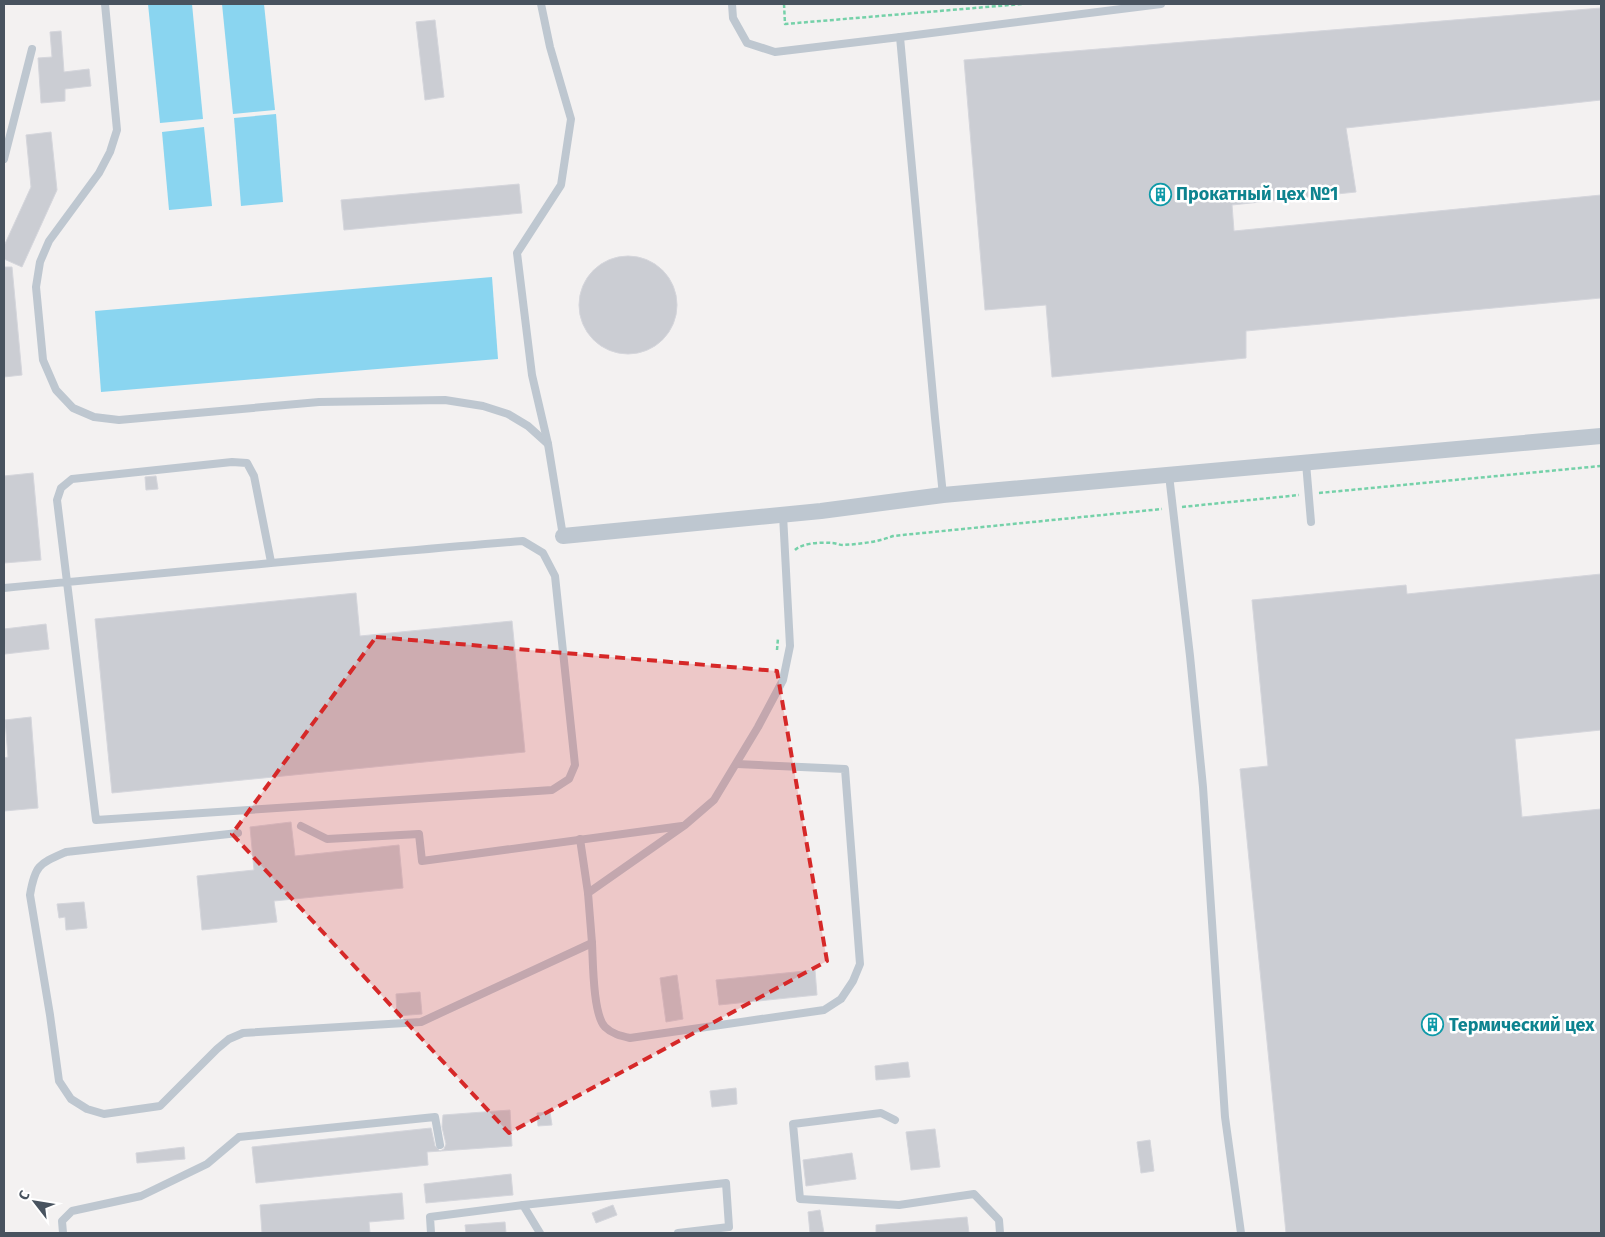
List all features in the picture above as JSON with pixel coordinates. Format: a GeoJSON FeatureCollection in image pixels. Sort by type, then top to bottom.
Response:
{"type":"FeatureCollection","features":[{"type":"Feature","properties":{"kind":"street"},"geometry":{"type":"LineString","coordinates":[[563,536],[783,515],[943,495],[1601,436]]}},
{"type":"Feature","properties":{"kind":"lane"},"geometry":{"type":"LineString","coordinates":[[105,4],[117,130],[110,152],[99,173],[49,241],[40,262],[36,287],[43,360],[56,390],[73,408],[94,417],[119,420],[319,402],[445,400],[483,406],[508,414],[528,426],[548,444]]}},
{"type":"Feature","properties":{"kind":"lane"},"geometry":{"type":"LineString","coordinates":[[540,4],[570,119],[561,185],[517,253],[532,375],[548,444],[563,536]]}},
{"type":"Feature","properties":{"kind":"lane"},"geometry":{"type":"LineString","coordinates":[[732,4],[733,18],[747,44],[775,52],[1161,4]]}},
{"type":"Feature","properties":{"kind":"lane"},"geometry":{"type":"LineString","coordinates":[[900,37],[943,495]]}},
{"type":"Feature","properties":{"kind":"lane"},"geometry":{"type":"LineString","coordinates":[[4,159],[32,49]]}},
{"type":"Feature","properties":{"kind":"lane"},"geometry":{"type":"LineString","coordinates":[[4,588],[66,582],[271,562],[523,541],[543,553],[555,576],[575,765],[568,779],[552,790],[96,820],[66,582],[57,500],[61,488],[72,479],[232,462],[247,463],[254,476],[271,562]]}},
{"type":"Feature","properties":{"kind":"lane"},"geometry":{"type":"LineString","coordinates":[[1306,463],[1311,522]]}},
{"type":"Feature","properties":{"kind":"lane"},"geometry":{"type":"LineString","coordinates":[[1169,475],[1203,787],[1225,1117],[1241,1233]]}},
{"type":"Feature","properties":{"kind":"lane"},"geometry":{"type":"LineString","coordinates":[[588,893],[685,825],[714,800],[737,764],[782,680],[790,646],[783,515]]}},
{"type":"Feature","properties":{"kind":"lane"},"geometry":{"type":"LineString","coordinates":[[580,839],[588,893],[598,1015],[605,1027],[618,1035],[630,1038],[824,1010],[841,999],[853,981],[860,964],[845,769],[737,764]]}},
{"type":"Feature","properties":{"kind":"lane"},"geometry":{"type":"LineString","coordinates":[[302,826],[327,839],[419,834],[422,861],[685,825]]}},
{"type":"Feature","properties":{"kind":"lane"},"geometry":{"type":"LineString","coordinates":[[238,833],[66,852],[44,862],[34,875],[30,895],[59,1081],[71,1099],[87,1109],[104,1114],[160,1106],[217,1049],[229,1039],[243,1033],[421,1022],[592,943]]}},
{"type":"Feature","properties":{"kind":"lane"},"geometry":{"type":"LineString","coordinates":[[895,1120],[881,1113],[793,1124],[800,1199],[899,1205],[974,1194],[999,1220],[1000,1233]]}},
{"type":"Feature","properties":{"kind":"lane"},"geometry":{"type":"LineString","coordinates":[[63,1233],[62,1221],[72,1210],[140,1196],[208,1164],[240,1137],[435,1117],[440,1145]]}},
{"type":"Feature","properties":{"kind":"lane"},"geometry":{"type":"LineString","coordinates":[[431,1233],[430,1217],[726,1183],[729,1228],[678,1233]]}},
{"type":"Feature","properties":{"kind":"lane"},"geometry":{"type":"LineString","coordinates":[[523,1205],[540,1233]]}},
{"type":"Feature","properties":{"kind":"path"},"geometry":{"type":"LineString","coordinates":[[784,4],[786,24],[1022,4]]}},
{"type":"Feature","properties":{"kind":"path"},"geometry":{"type":"LineString","coordinates":[[793,556],[795,550],[800,546],[830,543],[840,545],[851,544],[882,540],[893,536],[1601,466]]}},
{"type":"Feature","properties":{"kind":"path"},"geometry":{"type":"LineString","coordinates":[[777,657],[778,627],[789,622]]}},
{"type":"Feature","properties":{"kind":"highlighted area"},"geometry":{"type":"Polygon","coordinates":[[[376,637],[777,671],[827,961],[509,1133],[232,834],[376,637]]]}},
{"type":"Feature","properties":{"kind":"water"},"geometry":{"type":"Polygon","coordinates":[[[148,4],[192,4],[203,119],[160,123],[148,4]]]}},
{"type":"Feature","properties":{"kind":"water"},"geometry":{"type":"Polygon","coordinates":[[[222,4],[264,4],[275,110],[233,114],[222,4]]]}},
{"type":"Feature","properties":{"kind":"water"},"geometry":{"type":"Polygon","coordinates":[[[276,114],[283,202],[241,206],[234,118],[276,114]]]}},
{"type":"Feature","properties":{"kind":"water"},"geometry":{"type":"Polygon","coordinates":[[[204,127],[212,206],[169,210],[162,132],[204,127]]]}},
{"type":"Feature","properties":{"kind":"water"},"geometry":{"type":"Polygon","coordinates":[[[492,277],[498,359],[101,392],[95,311],[492,277]]]}},
{"type":"Feature","properties":{"kind":"building","name":"Прокатный цех №1"},"geometry":{"type":"Polygon","coordinates":[[[1601,8],[1601,100],[1346,128],[1356,192],[1232,205],[1234,231],[1601,195],[1601,298],[1246,331],[1246,358],[1052,377],[1046,305],[985,310],[964,60],[1601,8]]]}},
{"type":"Feature","properties":{"kind":"building"},"geometry":{"type":"Polygon","coordinates":[[[435,20],[444,97],[425,100],[416,22],[435,20]]]}},
{"type":"Feature","properties":{"kind":"building"},"geometry":{"type":"Polygon","coordinates":[[[61,31],[64,72],[89,69],[91,86],[65,89],[65,101],[41,103],[38,58],[52,57],[50,32],[61,31]]]}},
{"type":"Feature","properties":{"kind":"building"},"geometry":{"type":"Polygon","coordinates":[[[51,132],[57,190],[22,267],[4,259],[4,246],[31,187],[26,135],[51,132]]]}},
{"type":"Feature","properties":{"kind":"building"},"geometry":{"type":"Polygon","coordinates":[[[519,184],[522,213],[344,230],[341,200],[519,184]]]}},
{"type":"Feature","properties":{"kind":"building"},"geometry":{"type":"Polygon","coordinates":[[[618,256],[638,256],[647,259],[663,270],[674,286],[677,295],[677,315],[674,324],[663,340],[647,351],[638,354],[618,354],[601,346],[587,332],[579,315],[579,295],[587,278],[601,264],[618,256]]]}},
{"type":"Feature","properties":{"kind":"building"},"geometry":{"type":"Polygon","coordinates":[[[4,267],[12,267],[22,375],[4,377],[4,267]]]}},
{"type":"Feature","properties":{"kind":"building"},"geometry":{"type":"Polygon","coordinates":[[[33,473],[41,560],[4,563],[4,476],[33,473]]]}},
{"type":"Feature","properties":{"kind":"building"},"geometry":{"type":"Polygon","coordinates":[[[156,476],[158,489],[146,490],[145,477],[156,476]]]}},
{"type":"Feature","properties":{"kind":"building","name":"Термический цех"},"geometry":{"type":"Polygon","coordinates":[[[1601,574],[1601,730],[1515,739],[1522,817],[1601,809],[1601,1233],[1286,1233],[1240,769],[1268,766],[1252,600],[1406,585],[1407,594],[1601,574]]]}},
{"type":"Feature","properties":{"kind":"building"},"geometry":{"type":"Polygon","coordinates":[[[356,593],[360,636],[512,621],[525,752],[112,793],[95,619],[356,593]]]}},
{"type":"Feature","properties":{"kind":"building"},"geometry":{"type":"Polygon","coordinates":[[[46,624],[49,649],[5,654],[4,629],[46,624]]]}},
{"type":"Feature","properties":{"kind":"building"},"geometry":{"type":"Polygon","coordinates":[[[31,717],[38,808],[4,811],[4,758],[8,757],[5,720],[31,717]]]}},
{"type":"Feature","properties":{"kind":"building"},"geometry":{"type":"Polygon","coordinates":[[[291,822],[295,856],[399,845],[403,888],[274,901],[277,922],[202,930],[197,876],[254,870],[250,827],[291,822]]]}},
{"type":"Feature","properties":{"kind":"building"},"geometry":{"type":"Polygon","coordinates":[[[84,902],[87,928],[66,930],[65,917],[59,918],[57,904],[84,902]]]}},
{"type":"Feature","properties":{"kind":"building"},"geometry":{"type":"Polygon","coordinates":[[[815,970],[817,995],[719,1005],[716,980],[815,970]]]}},
{"type":"Feature","properties":{"kind":"building"},"geometry":{"type":"Polygon","coordinates":[[[677,975],[683,1019],[666,1022],[660,978],[677,975]]]}},
{"type":"Feature","properties":{"kind":"building"},"geometry":{"type":"Polygon","coordinates":[[[420,992],[422,1014],[397,1016],[396,994],[420,992]]]}},
{"type":"Feature","properties":{"kind":"building"},"geometry":{"type":"Polygon","coordinates":[[[908,1062],[910,1077],[876,1080],[875,1066],[908,1062]]]}},
{"type":"Feature","properties":{"kind":"building"},"geometry":{"type":"Polygon","coordinates":[[[736,1088],[737,1104],[712,1107],[710,1091],[736,1088]]]}},
{"type":"Feature","properties":{"kind":"building"},"geometry":{"type":"Polygon","coordinates":[[[510,1110],[512,1146],[427,1152],[428,1165],[256,1183],[252,1147],[431,1128],[435,1146],[440,1151],[444,1149],[446,1144],[442,1127],[443,1115],[510,1110]]]}},
{"type":"Feature","properties":{"kind":"building"},"geometry":{"type":"Polygon","coordinates":[[[550,1112],[552,1125],[538,1126],[537,1113],[550,1112]]]}},
{"type":"Feature","properties":{"kind":"building"},"geometry":{"type":"Polygon","coordinates":[[[935,1129],[940,1167],[911,1170],[906,1132],[935,1129]]]}},
{"type":"Feature","properties":{"kind":"building"},"geometry":{"type":"Polygon","coordinates":[[[1150,1140],[1154,1171],[1141,1173],[1137,1142],[1150,1140]]]}},
{"type":"Feature","properties":{"kind":"building"},"geometry":{"type":"Polygon","coordinates":[[[184,1147],[185,1159],[137,1163],[136,1153],[184,1147]]]}},
{"type":"Feature","properties":{"kind":"building"},"geometry":{"type":"Polygon","coordinates":[[[852,1153],[856,1179],[806,1186],[803,1160],[852,1153]]]}},
{"type":"Feature","properties":{"kind":"building"},"geometry":{"type":"Polygon","coordinates":[[[511,1174],[513,1195],[426,1203],[424,1184],[511,1174]]]}},
{"type":"Feature","properties":{"kind":"building"},"geometry":{"type":"Polygon","coordinates":[[[402,1193],[404,1219],[369,1222],[370,1233],[262,1233],[260,1205],[402,1193]]]}},
{"type":"Feature","properties":{"kind":"building"},"geometry":{"type":"Polygon","coordinates":[[[613,1205],[617,1215],[596,1223],[592,1213],[613,1205]]]}},
{"type":"Feature","properties":{"kind":"building"},"geometry":{"type":"Polygon","coordinates":[[[820,1210],[824,1233],[810,1233],[808,1212],[820,1210]]]}},
{"type":"Feature","properties":{"kind":"building"},"geometry":{"type":"Polygon","coordinates":[[[967,1217],[969,1233],[876,1233],[876,1225],[967,1217]]]}},
{"type":"Feature","properties":{"kind":"building"},"geometry":{"type":"Polygon","coordinates":[[[505,1222],[506,1233],[466,1233],[465,1225],[505,1222]]]}},
{"type":"Feature","properties":{"kind":"place","name":"Прокатный цех №1"},"geometry":{"type":"Point","coordinates":[1160,194]}},
{"type":"Feature","properties":{"kind":"place","name":"Термический цех"},"geometry":{"type":"Point","coordinates":[1433,1025]}}]}
